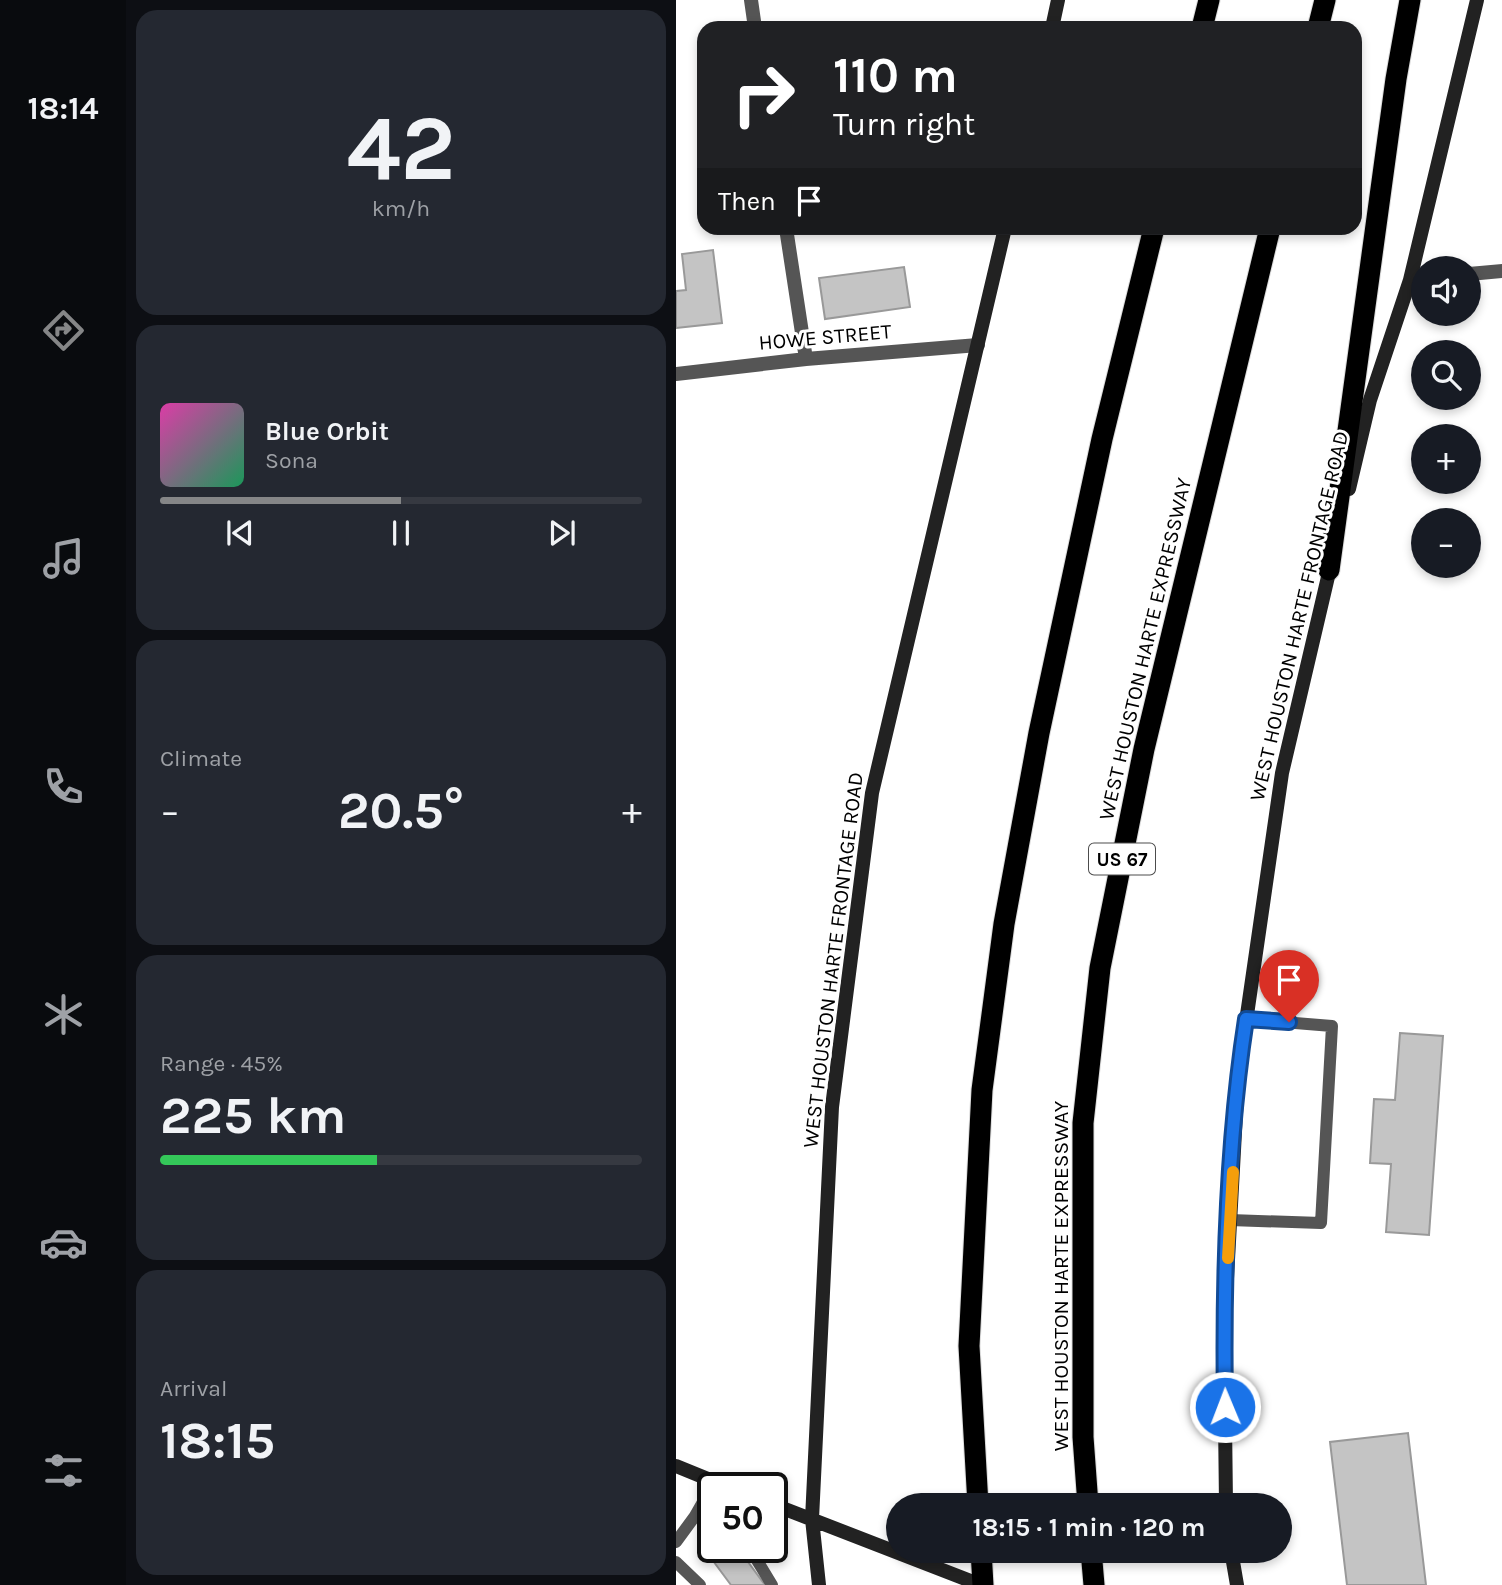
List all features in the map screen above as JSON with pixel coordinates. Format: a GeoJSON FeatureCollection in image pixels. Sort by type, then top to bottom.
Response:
{"type":"FeatureCollection","features":[{"type":"Feature","properties":{"kind":"highway"},"geometry":{"type":"LineString","coordinates":[[1204,21],[1209,0]]}},
{"type":"Feature","properties":{"kind":"highway"},"geometry":{"type":"LineString","coordinates":[[1320,21],[1325,0]]}},
{"type":"Feature","properties":{"kind":"highway"},"geometry":{"type":"LineString","coordinates":[[1329,570],[1396,79],[1410,0]]}},
{"type":"Feature","properties":{"kind":"highway"},"geometry":{"type":"LineString","coordinates":[[977,1493],[969,1346],[982,1090],[1004,924],[1039,733],[1088,506],[1152,235]]}},
{"type":"Feature","properties":{"kind":"highway","name":"WEST HOUSTON HARTE EXPRESSWAY"},"geometry":{"type":"LineString","coordinates":[[1087,1493],[1083,1437],[1083,1123],[1100,968],[1144,749],[1268,235]]}},
{"type":"Feature","properties":{"kind":"highway"},"geometry":{"type":"LineString","coordinates":[[981,1563],[982,1585]]}},
{"type":"Feature","properties":{"kind":"highway"},"geometry":{"type":"LineString","coordinates":[[1092,1563],[1094,1585]]}},
{"type":"Feature","properties":{"kind":"main road"},"geometry":{"type":"LineString","coordinates":[[1054,21],[1058,0]]}},
{"type":"Feature","properties":{"kind":"main road","name":"WEST HOUSTON HARTE FRONTAGE ROAD"},"geometry":{"type":"LineString","coordinates":[[1421,256],[1477,0]]}},
{"type":"Feature","properties":{"kind":"main road","name":"WEST HOUSTON HARTE FRONTAGE ROAD"},"geometry":{"type":"LineString","coordinates":[[819,1585],[812,1519],[832,1107],[872,793],[1003,235]]}},
{"type":"Feature","properties":{"kind":"main road","name":"WEST HOUSTON HARTE FRONTAGE ROAD"},"geometry":{"type":"LineString","coordinates":[[1226,1493],[1224,1333],[1238,1077],[1282,772],[1370,400],[1411,292]]}},
{"type":"Feature","properties":{"kind":"main road"},"geometry":{"type":"LineString","coordinates":[[676,1466],[697,1474]]}},
{"type":"Feature","properties":{"kind":"main road"},"geometry":{"type":"LineString","coordinates":[[788,1510],[982,1585]]}},
{"type":"Feature","properties":{"kind":"main road"},"geometry":{"type":"LineString","coordinates":[[1233,1563],[1237,1585]]}},
{"type":"Feature","properties":{"kind":"street"},"geometry":{"type":"LineString","coordinates":[[751,0],[754,21]]}},
{"type":"Feature","properties":{"kind":"street"},"geometry":{"type":"LineString","coordinates":[[787,235],[806,359]]}},
{"type":"Feature","properties":{"kind":"street"},"geometry":{"type":"LineString","coordinates":[[1481,273],[1503,271]]}},
{"type":"Feature","properties":{"kind":"street","name":"HOWE STREET"},"geometry":{"type":"LineString","coordinates":[[676,374],[806,359],[978,345]]}},
{"type":"Feature","properties":{"kind":"lane"},"geometry":{"type":"LineString","coordinates":[[1230,1220],[1321,1223],[1332,1026],[1246,1019]]}},
{"type":"Feature","properties":{"kind":"lane"},"geometry":{"type":"LineString","coordinates":[[676,1542],[697,1512]]}},
{"type":"Feature","properties":{"kind":"lane"},"geometry":{"type":"LineString","coordinates":[[676,1562],[700,1585]]}},
{"type":"Feature","properties":{"kind":"lane"},"geometry":{"type":"LineString","coordinates":[[759,1563],[772,1585]]}},
{"type":"Feature","properties":{"kind":"building"},"geometry":{"type":"Polygon","coordinates":[[[713,250],[722,323],[676,328],[676,291],[686,290],[682,254],[713,250]]]}},
{"type":"Feature","properties":{"kind":"building"},"geometry":{"type":"Polygon","coordinates":[[[904,267],[910,307],[825,319],[819,278],[904,267]]]}},
{"type":"Feature","properties":{"kind":"building"},"geometry":{"type":"Polygon","coordinates":[[[1400,1033],[1443,1036],[1429,1235],[1386,1232],[1391,1164],[1370,1163],[1374,1099],[1395,1100],[1400,1033]]]}},
{"type":"Feature","properties":{"kind":"building"},"geometry":{"type":"Polygon","coordinates":[[[1408,1433],[1426,1585],[1347,1585],[1330,1442],[1408,1433]]]}},
{"type":"Feature","properties":{"kind":"building"},"geometry":{"type":"Polygon","coordinates":[[[715,1563],[749,1563],[765,1585],[731,1585],[715,1563]]]}},
{"type":"Feature","properties":{"kind":"slow traffic"},"geometry":{"type":"LineString","coordinates":[[1228,1258],[1233,1172]]}},
{"type":"Feature","properties":{"kind":"route"},"geometry":{"type":"LineString","coordinates":[[1225,1407],[1224,1333],[1238,1077],[1246,1019],[1289,1022]]}}]}
